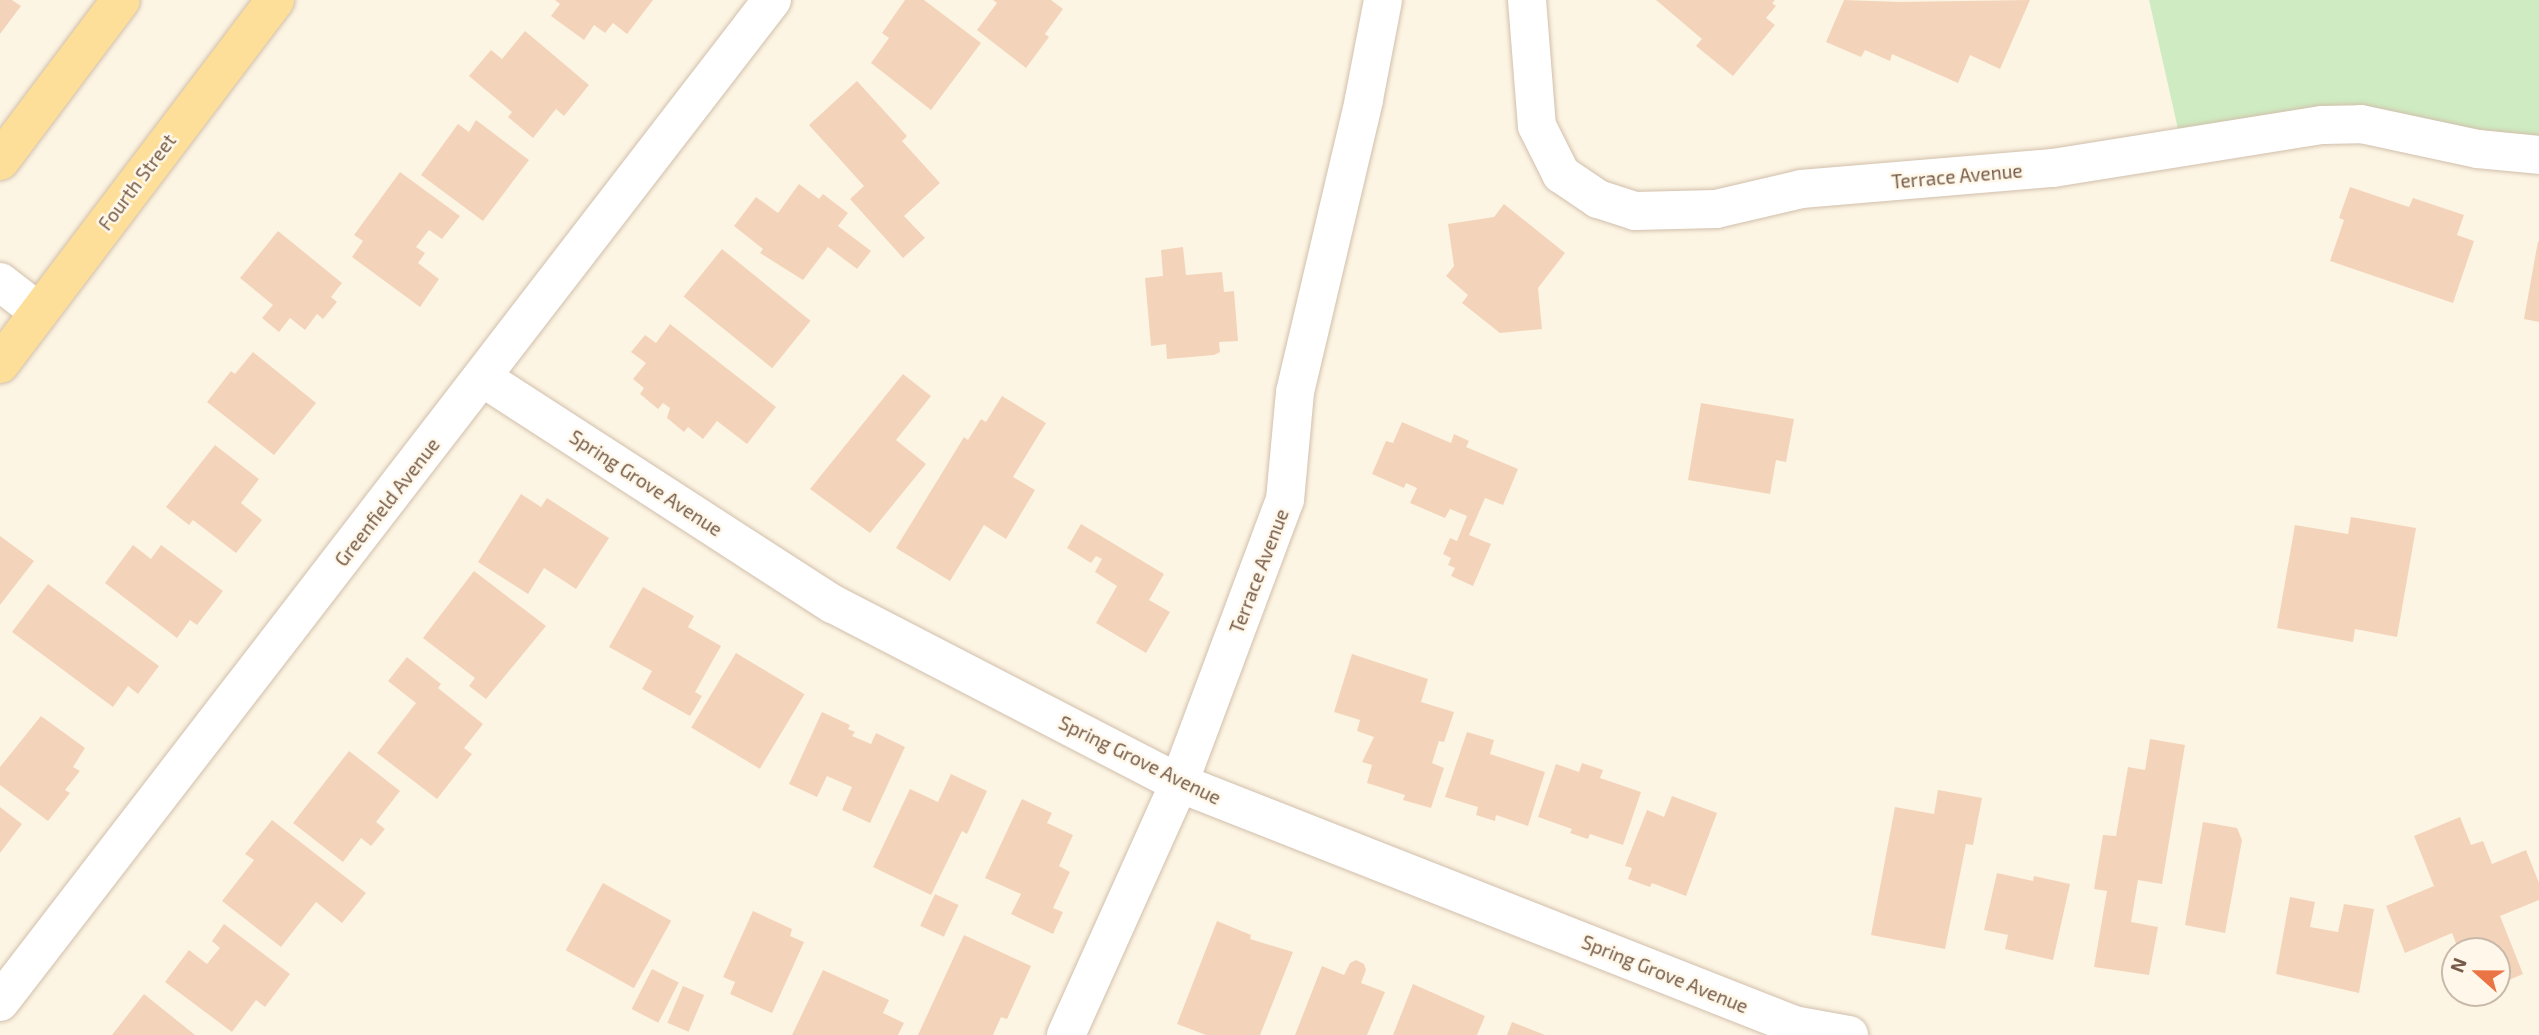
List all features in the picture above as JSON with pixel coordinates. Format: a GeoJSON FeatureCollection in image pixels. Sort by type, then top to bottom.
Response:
{"type":"FeatureCollection","features":[{"type":"Feature","properties":{"kind":"main road"},"geometry":{"type":"LineString","coordinates":[[0,161],[121,0]]}},
{"type":"Feature","properties":{"kind":"main road","name":"Fourth Street"},"geometry":{"type":"LineString","coordinates":[[0,364],[275,0]]}},
{"type":"Feature","properties":{"kind":"street","name":"Greenfield Avenue"},"geometry":{"type":"LineString","coordinates":[[0,1002],[772,0]]}},
{"type":"Feature","properties":{"kind":"street","name":"Terrace Avenue"},"geometry":{"type":"LineString","coordinates":[[1066,1035],[1179,783],[1285,500],[1295,392],[1364,99],[1382,0]]}},
{"type":"Feature","properties":{"kind":"street","name":"Terrace Avenue"},"geometry":{"type":"LineString","coordinates":[[1527,0],[1537,125],[1561,174],[1598,199],[1634,211],[1716,209],[1801,189],[2053,168],[2322,125],[2361,124],[2478,149],[2539,155]]}},
{"type":"Feature","properties":{"kind":"street"},"geometry":{"type":"LineString","coordinates":[[0,282],[39,312]]}},
{"type":"Feature","properties":{"kind":"street","name":"Spring Grove Avenue"},"geometry":{"type":"LineString","coordinates":[[483,378],[833,604],[1179,783],[1794,1025],[1849,1035]]}},
{"type":"Feature","properties":{"kind":"green space"},"geometry":{"type":"Polygon","coordinates":[[[2149,0],[2539,0],[2539,155],[2361,124],[2182,147],[2149,0]]]}},
{"type":"Feature","properties":{"kind":"building"},"geometry":{"type":"Polygon","coordinates":[[[0,0],[12,0],[21,6],[0,34],[0,0]]]}},
{"type":"Feature","properties":{"kind":"building"},"geometry":{"type":"Polygon","coordinates":[[[555,0],[653,0],[627,34],[613,23],[605,33],[594,25],[584,40],[551,16],[560,4],[555,0]]]}},
{"type":"Feature","properties":{"kind":"building"},"geometry":{"type":"Polygon","coordinates":[[[905,0],[924,0],[981,43],[931,110],[871,63],[889,38],[882,33],[905,0]]]}},
{"type":"Feature","properties":{"kind":"building"},"geometry":{"type":"Polygon","coordinates":[[[993,0],[1051,0],[1063,9],[1045,34],[1049,37],[1026,68],[977,30],[997,3],[993,0]]]}},
{"type":"Feature","properties":{"kind":"building"},"geometry":{"type":"Polygon","coordinates":[[[1656,0],[1775,0],[1772,3],[1776,6],[1766,18],[1775,25],[1733,76],[1696,46],[1702,39],[1656,0]]]}},
{"type":"Feature","properties":{"kind":"building"},"geometry":{"type":"Polygon","coordinates":[[[1844,0],[2030,0],[2000,69],[1970,55],[1958,83],[1892,54],[1890,61],[1865,50],[1861,57],[1826,42],[1844,0]]]}},
{"type":"Feature","properties":{"kind":"building"},"geometry":{"type":"Polygon","coordinates":[[[525,31],[589,85],[564,116],[556,109],[533,138],[508,117],[512,112],[469,76],[491,50],[502,59],[525,31]]]}},
{"type":"Feature","properties":{"kind":"building"},"geometry":{"type":"Polygon","coordinates":[[[857,81],[907,136],[902,141],[940,183],[904,216],[925,238],[903,258],[850,199],[864,186],[809,125],[857,81]]]}},
{"type":"Feature","properties":{"kind":"building"},"geometry":{"type":"Polygon","coordinates":[[[476,120],[529,160],[483,221],[421,175],[458,124],[469,132],[476,120]]]}},
{"type":"Feature","properties":{"kind":"building"},"geometry":{"type":"Polygon","coordinates":[[[400,172],[460,216],[442,239],[429,230],[416,247],[425,253],[418,263],[439,279],[420,307],[352,257],[363,241],[354,235],[400,172]]]}},
{"type":"Feature","properties":{"kind":"building"},"geometry":{"type":"Polygon","coordinates":[[[799,184],[819,199],[823,194],[848,213],[838,226],[871,251],[857,269],[828,247],[803,280],[760,253],[763,249],[734,226],[756,197],[778,213],[799,184]]]}},
{"type":"Feature","properties":{"kind":"building"},"geometry":{"type":"Polygon","coordinates":[[[2350,187],[2409,207],[2413,198],[2464,215],[2457,235],[2474,241],[2453,303],[2330,261],[2344,220],[2339,218],[2350,187]]]}},
{"type":"Feature","properties":{"kind":"building"},"geometry":{"type":"Polygon","coordinates":[[[1504,204],[1565,253],[1538,288],[1542,329],[1500,333],[1462,303],[1468,295],[1446,276],[1454,266],[1448,224],[1494,217],[1504,204]]]}},
{"type":"Feature","properties":{"kind":"building"},"geometry":{"type":"Polygon","coordinates":[[[278,231],[342,283],[331,297],[337,302],[323,319],[317,314],[305,330],[290,318],[279,332],[262,318],[273,305],[240,278],[278,231]]]}},
{"type":"Feature","properties":{"kind":"building"},"geometry":{"type":"Polygon","coordinates":[[[2539,242],[2539,322],[2524,319],[2539,242]]]}},
{"type":"Feature","properties":{"kind":"building"},"geometry":{"type":"Polygon","coordinates":[[[1183,247],[1186,275],[1222,272],[1224,292],[1234,291],[1238,341],[1219,342],[1220,352],[1214,355],[1167,359],[1166,344],[1151,346],[1145,278],[1163,276],[1161,250],[1183,247]]]}},
{"type":"Feature","properties":{"kind":"building"},"geometry":{"type":"Polygon","coordinates":[[[722,249],[811,321],[772,368],[684,296],[722,249]]]}},
{"type":"Feature","properties":{"kind":"building"},"geometry":{"type":"Polygon","coordinates":[[[670,324],[776,407],[747,444],[717,421],[703,439],[688,427],[684,432],[667,418],[670,408],[663,403],[658,409],[640,394],[644,388],[633,379],[646,363],[631,352],[645,335],[656,343],[670,324]]]}},
{"type":"Feature","properties":{"kind":"building"},"geometry":{"type":"Polygon","coordinates":[[[253,352],[316,403],[274,455],[207,402],[231,371],[235,374],[253,352]]]}},
{"type":"Feature","properties":{"kind":"building"},"geometry":{"type":"Polygon","coordinates":[[[903,374],[931,396],[896,440],[926,464],[870,533],[810,489],[903,374]]]}},
{"type":"Feature","properties":{"kind":"building"},"geometry":{"type":"Polygon","coordinates":[[[1002,396],[1046,423],[1013,477],[1035,490],[1006,539],[984,525],[950,581],[896,548],[964,437],[968,440],[981,419],[986,422],[1002,396]]]}},
{"type":"Feature","properties":{"kind":"building"},"geometry":{"type":"Polygon","coordinates":[[[1701,403],[1794,419],[1786,462],[1776,460],[1770,494],[1688,480],[1701,403]]]}},
{"type":"Feature","properties":{"kind":"building"},"geometry":{"type":"Polygon","coordinates":[[[1402,422],[1451,443],[1454,434],[1469,441],[1466,447],[1518,469],[1503,505],[1485,498],[1469,535],[1491,544],[1473,586],[1451,576],[1455,568],[1448,565],[1451,558],[1443,554],[1450,538],[1457,541],[1467,516],[1450,509],[1445,518],[1410,503],[1417,488],[1406,483],[1404,488],[1372,474],[1386,441],[1393,443],[1402,422]]]}},
{"type":"Feature","properties":{"kind":"building"},"geometry":{"type":"Polygon","coordinates":[[[215,445],[259,479],[241,503],[262,520],[236,553],[193,520],[189,525],[166,507],[215,445]]]}},
{"type":"Feature","properties":{"kind":"building"},"geometry":{"type":"Polygon","coordinates":[[[521,494],[541,507],[547,498],[609,538],[576,589],[544,568],[528,594],[478,562],[521,494]]]}},
{"type":"Feature","properties":{"kind":"building"},"geometry":{"type":"Polygon","coordinates":[[[2351,517],[2416,528],[2397,637],[2355,629],[2353,642],[2277,628],[2295,525],[2348,534],[2351,517]]]}},
{"type":"Feature","properties":{"kind":"building"},"geometry":{"type":"Polygon","coordinates":[[[1081,524],[1164,574],[1149,600],[1170,612],[1146,653],[1096,623],[1117,586],[1095,572],[1102,559],[1096,556],[1091,563],[1067,548],[1081,524]]]}},
{"type":"Feature","properties":{"kind":"building"},"geometry":{"type":"Polygon","coordinates":[[[0,536],[34,561],[0,605],[0,536]]]}},
{"type":"Feature","properties":{"kind":"building"},"geometry":{"type":"Polygon","coordinates":[[[133,545],[151,559],[161,545],[223,591],[197,625],[190,620],[177,638],[105,583],[133,545]]]}},
{"type":"Feature","properties":{"kind":"building"},"geometry":{"type":"Polygon","coordinates":[[[474,571],[546,626],[486,699],[469,686],[475,678],[423,638],[474,571]]]}},
{"type":"Feature","properties":{"kind":"building"},"geometry":{"type":"Polygon","coordinates":[[[48,584],[159,666],[138,694],[128,686],[113,707],[12,632],[48,584]]]}},
{"type":"Feature","properties":{"kind":"building"},"geometry":{"type":"Polygon","coordinates":[[[643,587],[694,616],[688,627],[721,646],[695,692],[702,696],[690,716],[642,689],[652,671],[609,647],[643,587]]]}},
{"type":"Feature","properties":{"kind":"building"},"geometry":{"type":"Polygon","coordinates":[[[736,653],[805,694],[760,769],[691,728],[736,653]]]}},
{"type":"Feature","properties":{"kind":"building"},"geometry":{"type":"Polygon","coordinates":[[[1352,654],[1428,679],[1421,702],[1454,712],[1444,742],[1439,741],[1432,763],[1444,768],[1431,808],[1403,800],[1405,795],[1367,783],[1372,765],[1362,762],[1374,737],[1357,731],[1360,720],[1334,712],[1352,654]]]}},
{"type":"Feature","properties":{"kind":"building"},"geometry":{"type":"Polygon","coordinates":[[[407,657],[441,684],[438,688],[483,724],[464,748],[472,754],[437,799],[377,753],[416,703],[388,681],[407,657]]]}},
{"type":"Feature","properties":{"kind":"building"},"geometry":{"type":"Polygon","coordinates":[[[822,712],[850,725],[848,729],[855,732],[852,736],[871,744],[876,733],[905,747],[870,823],[842,810],[852,787],[827,776],[817,797],[789,784],[822,712]]]}},
{"type":"Feature","properties":{"kind":"building"},"geometry":{"type":"Polygon","coordinates":[[[41,716],[85,748],[73,767],[80,771],[65,790],[70,793],[48,821],[0,785],[0,767],[41,716]]]}},
{"type":"Feature","properties":{"kind":"building"},"geometry":{"type":"Polygon","coordinates":[[[1467,732],[1494,740],[1490,754],[1545,772],[1528,826],[1496,815],[1495,821],[1476,815],[1478,807],[1445,797],[1467,732]]]}},
{"type":"Feature","properties":{"kind":"building"},"geometry":{"type":"Polygon","coordinates":[[[2150,739],[2185,745],[2162,884],[2138,880],[2131,922],[2158,927],[2149,975],[2094,967],[2107,891],[2094,889],[2103,835],[2116,836],[2128,767],[2145,770],[2150,739]]]}},
{"type":"Feature","properties":{"kind":"building"},"geometry":{"type":"Polygon","coordinates":[[[349,751],[400,791],[376,822],[385,829],[371,846],[361,838],[343,862],[293,823],[349,751]]]}},
{"type":"Feature","properties":{"kind":"building"},"geometry":{"type":"Polygon","coordinates":[[[1582,763],[1603,770],[1600,778],[1641,792],[1623,845],[1590,834],[1588,839],[1570,833],[1572,829],[1538,817],[1556,764],[1579,772],[1582,763]]]}},
{"type":"Feature","properties":{"kind":"building"},"geometry":{"type":"Polygon","coordinates":[[[951,774],[987,791],[967,834],[962,831],[931,895],[873,867],[910,789],[938,802],[951,774]]]}},
{"type":"Feature","properties":{"kind":"building"},"geometry":{"type":"Polygon","coordinates":[[[1938,790],[1982,798],[1973,845],[1966,844],[1945,949],[1871,935],[1895,807],[1934,814],[1938,790]]]}},
{"type":"Feature","properties":{"kind":"building"},"geometry":{"type":"Polygon","coordinates":[[[1672,796],[1717,813],[1686,896],[1652,883],[1650,887],[1628,879],[1632,868],[1625,866],[1647,810],[1664,817],[1672,796]]]}},
{"type":"Feature","properties":{"kind":"building"},"geometry":{"type":"Polygon","coordinates":[[[1022,799],[1052,813],[1047,823],[1073,835],[1059,866],[1070,872],[1053,908],[1063,912],[1053,934],[1011,914],[1021,894],[985,878],[1022,799]]]}},
{"type":"Feature","properties":{"kind":"building"},"geometry":{"type":"Polygon","coordinates":[[[0,807],[22,824],[0,853],[0,807]]]}},
{"type":"Feature","properties":{"kind":"building"},"geometry":{"type":"Polygon","coordinates":[[[2460,817],[2471,845],[2483,841],[2492,864],[2526,850],[2539,883],[2539,900],[2500,916],[2508,937],[2454,937],[2452,933],[2405,953],[2386,906],[2434,886],[2414,836],[2460,817]]]}},
{"type":"Feature","properties":{"kind":"building"},"geometry":{"type":"Polygon","coordinates":[[[272,820],[366,893],[342,923],[316,902],[281,947],[222,901],[254,860],[245,854],[272,820]]]}},
{"type":"Feature","properties":{"kind":"building"},"geometry":{"type":"Polygon","coordinates":[[[2203,822],[2237,828],[2242,840],[2225,933],[2185,925],[2203,822]]]}},
{"type":"Feature","properties":{"kind":"building"},"geometry":{"type":"Polygon","coordinates":[[[1997,873],[2033,881],[2034,876],[2070,884],[2053,960],[2005,949],[2008,935],[1984,930],[1997,873]]]}},
{"type":"Feature","properties":{"kind":"building"},"geometry":{"type":"Polygon","coordinates":[[[603,883],[671,921],[634,988],[566,950],[603,883]]]}},
{"type":"Feature","properties":{"kind":"building"},"geometry":{"type":"Polygon","coordinates":[[[935,894],[959,905],[944,937],[920,926],[935,894]]]}},
{"type":"Feature","properties":{"kind":"building"},"geometry":{"type":"Polygon","coordinates":[[[2290,897],[2315,902],[2310,927],[2338,932],[2344,904],[2374,909],[2359,993],[2276,974],[2290,897]]]}},
{"type":"Feature","properties":{"kind":"building"},"geometry":{"type":"Polygon","coordinates":[[[753,911],[792,929],[790,936],[804,942],[772,1013],[730,994],[735,982],[723,977],[753,911]]]}},
{"type":"Feature","properties":{"kind":"building"},"geometry":{"type":"Polygon","coordinates":[[[1217,921],[1251,935],[1250,939],[1293,952],[1260,1035],[1206,1035],[1177,1024],[1217,921]]]}},
{"type":"Feature","properties":{"kind":"building"},"geometry":{"type":"Polygon","coordinates":[[[224,924],[290,974],[265,1007],[256,1000],[232,1032],[165,982],[189,950],[207,964],[220,948],[212,941],[224,924]]]}},
{"type":"Feature","properties":{"kind":"building"},"geometry":{"type":"Polygon","coordinates":[[[964,935],[1031,966],[1007,1019],[1001,1017],[993,1035],[918,1035],[964,935]]]}},
{"type":"Feature","properties":{"kind":"building"},"geometry":{"type":"Polygon","coordinates":[[[2511,944],[2523,974],[2511,979],[2511,944]]]}},
{"type":"Feature","properties":{"kind":"building"},"geometry":{"type":"Polygon","coordinates":[[[1356,960],[1364,964],[1366,970],[1361,983],[1385,992],[1367,1035],[1295,1035],[1322,966],[1344,975],[1350,963],[1356,960]]]}},
{"type":"Feature","properties":{"kind":"building"},"geometry":{"type":"Polygon","coordinates":[[[652,969],[679,983],[658,1023],[632,1009],[652,969]]]}},
{"type":"Feature","properties":{"kind":"building"},"geometry":{"type":"Polygon","coordinates":[[[823,970],[889,1000],[883,1013],[904,1023],[898,1035],[792,1035],[823,970]]]}},
{"type":"Feature","properties":{"kind":"building"},"geometry":{"type":"Polygon","coordinates":[[[1413,984],[1485,1016],[1477,1035],[1393,1035],[1413,984]]]}},
{"type":"Feature","properties":{"kind":"building"},"geometry":{"type":"Polygon","coordinates":[[[683,986],[704,995],[689,1032],[667,1023],[683,986]]]}},
{"type":"Feature","properties":{"kind":"building"},"geometry":{"type":"Polygon","coordinates":[[[144,994],[195,1035],[112,1035],[144,994]]]}},
{"type":"Feature","properties":{"kind":"building"},"geometry":{"type":"Polygon","coordinates":[[[1512,1022],[1545,1035],[1507,1035],[1512,1022]]]}}]}
